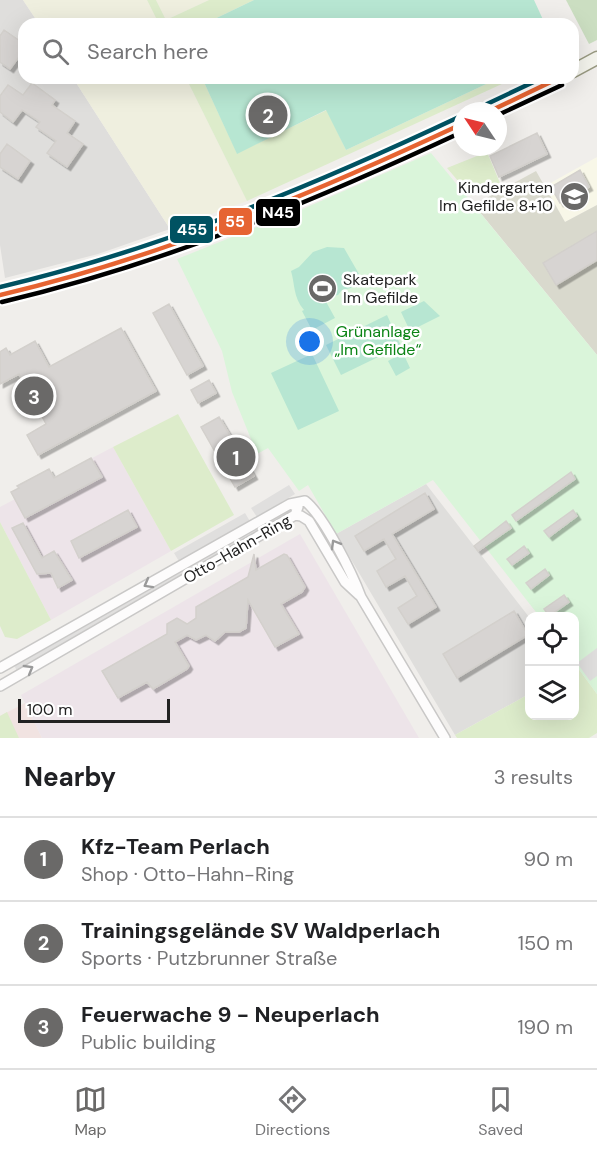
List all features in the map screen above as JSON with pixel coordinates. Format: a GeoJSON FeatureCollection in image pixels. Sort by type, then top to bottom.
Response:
{"type":"FeatureCollection","features":[{"type":"Feature","properties":{"kind":"main road"},"geometry":{"type":"LineString","coordinates":[[579,68],[597,58]]}},
{"type":"Feature","properties":{"kind":"main road"},"geometry":{"type":"LineString","coordinates":[[507,103],[546,84]]}},
{"type":"Feature","properties":{"kind":"main road"},"geometry":{"type":"LineString","coordinates":[[0,295],[114,265],[203,235],[360,170],[453,128]]}},
{"type":"Feature","properties":{"kind":"street"},"geometry":{"type":"LineString","coordinates":[[290,504],[305,501],[311,505],[354,577],[361,597],[445,738]]}},
{"type":"Feature","properties":{"kind":"street","name":"Otto-Hahn-Ring"},"geometry":{"type":"LineString","coordinates":[[0,668],[290,504],[297,507],[295,515],[1,682]]}},
{"type":"Feature","properties":{"kind":"street"},"geometry":{"type":"LineString","coordinates":[[295,515],[309,521],[345,582],[361,597]]}},
{"type":"Feature","properties":{"kind":"shaded area"},"geometry":{"type":"Polygon","coordinates":[[[0,0],[23,0],[35,18],[18,18],[18,84],[77,84],[170,229],[98,254],[5,278],[0,245],[0,0]]]}},
{"type":"Feature","properties":{"kind":"shaded area","name":"Kindergarten Im Gefilde 8+10"},"geometry":{"type":"Polygon","coordinates":[[[597,157],[597,205],[565,222],[545,186],[597,157]]]}},
{"type":"Feature","properties":{"kind":"shaded area"},"geometry":{"type":"Polygon","coordinates":[[[536,171],[565,222],[597,205],[597,355],[474,205],[536,171]]]}},
{"type":"Feature","properties":{"kind":"shaded area"},"geometry":{"type":"Polygon","coordinates":[[[113,447],[171,551],[51,620],[0,522],[0,507],[113,447]]]}},
{"type":"Feature","properties":{"kind":"shaded area"},"geometry":{"type":"Polygon","coordinates":[[[426,484],[525,612],[525,696],[455,735],[336,534],[426,484]]]}},
{"type":"Feature","properties":{"kind":"shaded area"},"geometry":{"type":"Polygon","coordinates":[[[289,485],[295,494],[257,517],[251,508],[289,485]]]}},
{"type":"Feature","properties":{"kind":"shaded area"},"geometry":{"type":"Polygon","coordinates":[[[245,513],[251,523],[180,563],[174,553],[245,513]]]}},
{"type":"Feature","properties":{"kind":"shaded area"},"geometry":{"type":"Polygon","coordinates":[[[274,517],[276,521],[17,671],[14,665],[274,517]]]}},
{"type":"Feature","properties":{"kind":"shaded area"},"geometry":{"type":"Polygon","coordinates":[[[300,534],[419,738],[42,738],[21,695],[300,534]]]}},
{"type":"Feature","properties":{"kind":"shaded area"},"geometry":{"type":"Polygon","coordinates":[[[597,648],[597,676],[590,681],[579,666],[579,662],[597,648]]]}},
{"type":"Feature","properties":{"kind":"shaded area"},"geometry":{"type":"Polygon","coordinates":[[[25,703],[42,738],[0,738],[0,716],[25,703]]]}},
{"type":"Feature","properties":{"kind":"green space"},"geometry":{"type":"Polygon","coordinates":[[[23,0],[147,0],[156,18],[35,18],[23,0]]]}},
{"type":"Feature","properties":{"kind":"green space"},"geometry":{"type":"Polygon","coordinates":[[[147,0],[156,0],[165,18],[156,18],[147,0]]]}},
{"type":"Feature","properties":{"kind":"green space"},"geometry":{"type":"Polygon","coordinates":[[[156,0],[209,0],[170,18],[165,18],[156,0]]]}},
{"type":"Feature","properties":{"kind":"green space"},"geometry":{"type":"Polygon","coordinates":[[[209,0],[254,0],[216,18],[170,18],[209,0]]]}},
{"type":"Feature","properties":{"kind":"green space"},"geometry":{"type":"Polygon","coordinates":[[[254,0],[534,0],[542,18],[216,18],[254,0]]]}},
{"type":"Feature","properties":{"kind":"green space"},"geometry":{"type":"Polygon","coordinates":[[[566,0],[597,0],[597,40],[589,44],[579,25],[579,18],[575,18],[566,0]]]}},
{"type":"Feature","properties":{"kind":"green space"},"geometry":{"type":"Polygon","coordinates":[[[77,84],[189,84],[247,201],[170,229],[77,84]]]}},
{"type":"Feature","properties":{"kind":"green space"},"geometry":{"type":"Polygon","coordinates":[[[189,84],[205,84],[237,153],[327,110],[346,150],[486,84],[502,84],[463,102],[453,102],[453,106],[247,201],[189,84]]]}},
{"type":"Feature","properties":{"kind":"green space"},"geometry":{"type":"Polygon","coordinates":[[[205,84],[486,84],[346,150],[326,110],[237,154],[205,84]]]}},
{"type":"Feature","properties":{"kind":"green space","name":"Grünanlage „Im Gefilde“"},"geometry":{"type":"Polygon","coordinates":[[[431,153],[597,355],[597,694],[579,669],[579,612],[536,612],[433,480],[336,534],[308,485],[299,491],[268,448],[257,454],[232,392],[222,351],[177,259],[305,208],[431,153]]]}},
{"type":"Feature","properties":{"kind":"green space"},"geometry":{"type":"Polygon","coordinates":[[[477,156],[489,156],[500,183],[471,196],[447,168],[477,156]]]}},
{"type":"Feature","properties":{"kind":"green space","name":"Skatepark Im Gefilde"},"geometry":{"type":"Polygon","coordinates":[[[327,247],[344,248],[359,274],[351,288],[342,290],[338,295],[324,298],[335,318],[312,330],[296,295],[291,271],[299,267],[313,252],[327,247]]]}},
{"type":"Feature","properties":{"kind":"green space"},"geometry":{"type":"Polygon","coordinates":[[[424,301],[440,316],[410,331],[401,312],[424,301]]]}},
{"type":"Feature","properties":{"kind":"green space"},"geometry":{"type":"Polygon","coordinates":[[[387,315],[401,346],[341,375],[326,345],[387,315]]]}},
{"type":"Feature","properties":{"kind":"green space"},"geometry":{"type":"Polygon","coordinates":[[[403,353],[410,368],[396,376],[388,361],[403,353]]]}},
{"type":"Feature","properties":{"kind":"green space"},"geometry":{"type":"Polygon","coordinates":[[[312,354],[339,411],[298,430],[271,373],[312,354]]]}},
{"type":"Feature","properties":{"kind":"green space"},"geometry":{"type":"Polygon","coordinates":[[[178,414],[234,515],[171,551],[113,447],[178,414]]]}},
{"type":"Feature","properties":{"kind":"green space"},"geometry":{"type":"Polygon","coordinates":[[[0,522],[51,620],[17,639],[5,637],[0,626],[0,522]]]}},
{"type":"Feature","properties":{"kind":"green space"},"geometry":{"type":"Polygon","coordinates":[[[579,669],[597,694],[597,733],[589,738],[457,738],[455,735],[525,696],[525,720],[579,720],[579,669]]]}},
{"type":"Feature","properties":{"kind":"green space"},"geometry":{"type":"Polygon","coordinates":[[[7,712],[19,738],[0,738],[0,716],[7,712]]]}},
{"type":"Feature","properties":{"kind":"building"},"geometry":{"type":"Polygon","coordinates":[[[4,30],[18,40],[18,58],[10,69],[0,62],[0,36],[4,30]]]}},
{"type":"Feature","properties":{"kind":"building"},"geometry":{"type":"Polygon","coordinates":[[[33,84],[55,100],[52,105],[75,121],[67,133],[83,144],[67,167],[47,153],[56,141],[36,127],[40,122],[22,110],[13,122],[0,112],[0,96],[8,85],[23,95],[33,84]]]}},
{"type":"Feature","properties":{"kind":"building"},"geometry":{"type":"Polygon","coordinates":[[[537,133],[547,154],[499,177],[490,156],[507,156],[507,148],[537,133]]]}},
{"type":"Feature","properties":{"kind":"building"},"geometry":{"type":"Polygon","coordinates":[[[7,144],[30,161],[18,179],[0,167],[0,154],[7,144]]]}},
{"type":"Feature","properties":{"kind":"building"},"geometry":{"type":"Polygon","coordinates":[[[580,170],[589,187],[560,203],[551,187],[580,170]]]}},
{"type":"Feature","properties":{"kind":"building"},"geometry":{"type":"Polygon","coordinates":[[[597,231],[597,260],[556,285],[543,263],[597,231]]]}},
{"type":"Feature","properties":{"kind":"building"},"geometry":{"type":"Polygon","coordinates":[[[169,304],[203,366],[187,375],[153,313],[169,304]]]}},
{"type":"Feature","properties":{"kind":"building"},"geometry":{"type":"Polygon","coordinates":[[[121,328],[156,391],[38,455],[27,435],[46,424],[19,374],[0,384],[0,352],[6,348],[10,355],[35,341],[49,367],[121,328]]]}},
{"type":"Feature","properties":{"kind":"building"},"geometry":{"type":"Polygon","coordinates":[[[209,380],[216,393],[198,403],[191,390],[209,380]]]}},
{"type":"Feature","properties":{"kind":"building"},"geometry":{"type":"Polygon","coordinates":[[[219,417],[254,476],[235,487],[201,427],[219,417]]]}},
{"type":"Feature","properties":{"kind":"building"},"geometry":{"type":"Polygon","coordinates":[[[91,458],[102,477],[25,518],[11,492],[19,488],[17,486],[49,469],[54,478],[91,458]]]}},
{"type":"Feature","properties":{"kind":"building"},"geometry":{"type":"Polygon","coordinates":[[[571,472],[575,479],[516,521],[512,515],[571,472]]]}},
{"type":"Feature","properties":{"kind":"building"},"geometry":{"type":"Polygon","coordinates":[[[425,493],[434,509],[392,534],[436,607],[408,624],[398,608],[417,596],[405,576],[386,587],[377,571],[396,559],[384,539],[364,551],[355,536],[425,493]]]}},
{"type":"Feature","properties":{"kind":"building"},"geometry":{"type":"Polygon","coordinates":[[[128,510],[137,527],[79,558],[71,541],[128,510]]]}},
{"type":"Feature","properties":{"kind":"building"},"geometry":{"type":"Polygon","coordinates":[[[573,510],[577,516],[549,537],[544,531],[573,510]]]}},
{"type":"Feature","properties":{"kind":"building"},"geometry":{"type":"Polygon","coordinates":[[[506,521],[511,528],[478,551],[474,546],[506,521]]]}},
{"type":"Feature","properties":{"kind":"building"},"geometry":{"type":"Polygon","coordinates":[[[23,523],[42,558],[54,551],[72,580],[58,588],[51,573],[37,574],[12,528],[23,523]]]}},
{"type":"Feature","properties":{"kind":"building"},"geometry":{"type":"Polygon","coordinates":[[[524,546],[529,553],[512,565],[507,559],[524,546]]]}},
{"type":"Feature","properties":{"kind":"building"},"geometry":{"type":"Polygon","coordinates":[[[254,554],[256,570],[284,554],[287,555],[305,587],[302,592],[281,604],[299,634],[275,647],[248,600],[246,628],[239,632],[225,632],[215,641],[206,635],[196,640],[187,635],[175,642],[189,666],[187,669],[153,689],[147,682],[118,698],[102,671],[167,634],[167,624],[177,618],[187,624],[196,618],[196,607],[248,577],[254,554]]]}},
{"type":"Feature","properties":{"kind":"building"},"geometry":{"type":"Polygon","coordinates":[[[545,569],[549,575],[531,589],[526,583],[545,569]]]}},
{"type":"Feature","properties":{"kind":"building"},"geometry":{"type":"Polygon","coordinates":[[[564,595],[569,602],[555,612],[546,612],[544,609],[564,595]]]}},
{"type":"Feature","properties":{"kind":"building"},"geometry":{"type":"Polygon","coordinates":[[[514,611],[525,630],[525,637],[457,678],[443,654],[514,611]]]}},
{"type":"Feature","properties":{"kind":"transit line","name":"455"},"geometry":{"type":"LineString","coordinates":[[491,102],[529,84]]}},
{"type":"Feature","properties":{"kind":"transit line","name":"55"},"geometry":{"type":"LineString","coordinates":[[507,103],[546,84]]}},
{"type":"Feature","properties":{"kind":"transit line","name":"N45"},"geometry":{"type":"LineString","coordinates":[[507,111],[562,85]]}},
{"type":"Feature","properties":{"kind":"transit line","name":"455"},"geometry":{"type":"LineString","coordinates":[[0,287],[119,254],[234,214],[347,168],[453,120]]}},
{"type":"Feature","properties":{"kind":"transit line","name":"55"},"geometry":{"type":"LineString","coordinates":[[0,295],[119,262],[236,222],[453,128]]}},
{"type":"Feature","properties":{"kind":"transit line","name":"N45"},"geometry":{"type":"LineString","coordinates":[[2,302],[62,287],[179,250],[293,207],[453,136]]}},
{"type":"Feature","properties":{"kind":"place","name":"Trainingsgelände SV Waldperlach"},"geometry":{"type":"Point","coordinates":[268,115]}},
{"type":"Feature","properties":{"kind":"place","name":"Kindergarten Im Gefilde 8+10"},"geometry":{"type":"Point","coordinates":[574,196]}},
{"type":"Feature","properties":{"kind":"place","name":"Skatepark Im Gefilde"},"geometry":{"type":"Point","coordinates":[322,288]}},
{"type":"Feature","properties":{"kind":"place","name":"Feuerwache 9 - Neuperlach"},"geometry":{"type":"Point","coordinates":[34,396]}},
{"type":"Feature","properties":{"kind":"place","name":"Kfz-Team Perlach"},"geometry":{"type":"Point","coordinates":[236,457]}}]}
